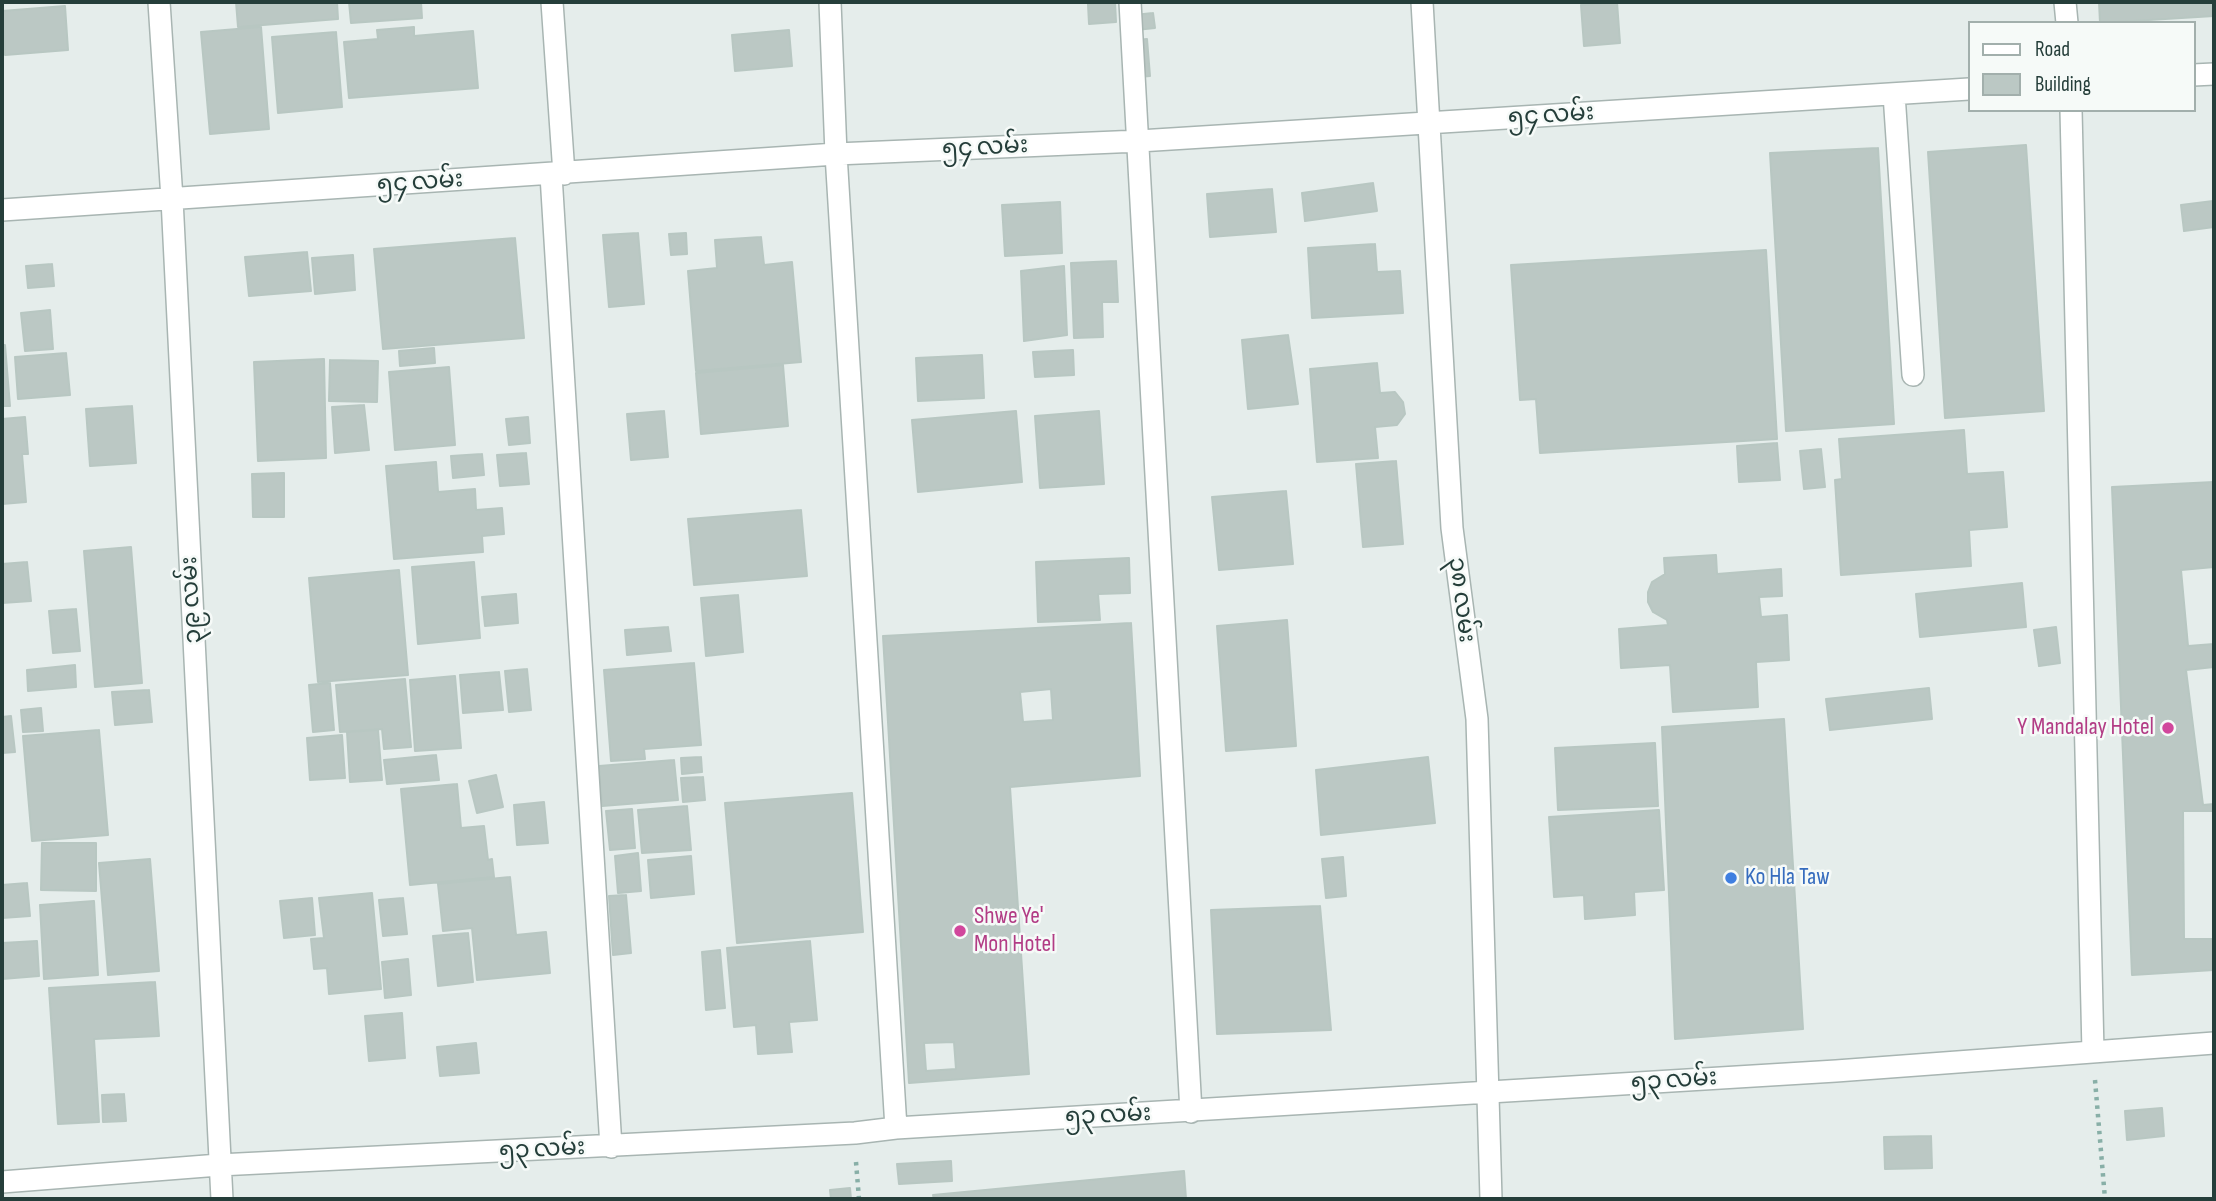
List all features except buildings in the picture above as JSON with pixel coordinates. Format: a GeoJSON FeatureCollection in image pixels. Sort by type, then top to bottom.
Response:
{"type":"FeatureCollection","features":[{"type":"Feature","properties":{"kind":"street","name":"၃၉ လမ်း"},"geometry":{"type":"LineString","coordinates":[[159,2],[172,199],[222,1199]]}},
{"type":"Feature","properties":{"kind":"street"},"geometry":{"type":"LineString","coordinates":[[552,2],[557,174],[611,1147]]}},
{"type":"Feature","properties":{"kind":"street"},"geometry":{"type":"LineString","coordinates":[[830,2],[836,154],[896,1128]]}},
{"type":"Feature","properties":{"kind":"street"},"geometry":{"type":"LineString","coordinates":[[1130,2],[1191,1112]]}},
{"type":"Feature","properties":{"kind":"street","name":"၃၈ လမ်း"},"geometry":{"type":"LineString","coordinates":[[1422,2],[1452,528],[1477,719],[1491,1199]]}},
{"type":"Feature","properties":{"kind":"street"},"geometry":{"type":"LineString","coordinates":[[2066,2],[2067,21]]}},
{"type":"Feature","properties":{"kind":"street"},"geometry":{"type":"LineString","coordinates":[[2195,75],[2214,74]]}},
{"type":"Feature","properties":{"kind":"street","name":"၅၄ လမ်း"},"geometry":{"type":"LineString","coordinates":[[2,210],[836,154],[1139,141],[1968,89]]}},
{"type":"Feature","properties":{"kind":"street"},"geometry":{"type":"LineString","coordinates":[[1894,94],[1913,375]]}},
{"type":"Feature","properties":{"kind":"street"},"geometry":{"type":"LineString","coordinates":[[2071,112],[2093,1052]]}},
{"type":"Feature","properties":{"kind":"street","name":"၅၃ လမ်း"},"geometry":{"type":"LineString","coordinates":[[2,1182],[219,1166],[611,1147],[1191,1112],[1836,1071],[2214,1042]]}},
{"type":"Feature","properties":{"kind":"path"},"geometry":{"type":"LineString","coordinates":[[2093,1052],[2105,1199]]}},
{"type":"Feature","properties":{"kind":"place","name":"Y Mandalay Hotel"},"geometry":{"type":"Point","coordinates":[2168,728]}},
{"type":"Feature","properties":{"kind":"place","name":"Ko Hla Taw"},"geometry":{"type":"Point","coordinates":[1731,878]}},
{"type":"Feature","properties":{"kind":"place","name":"Shwe Ye' Mon Hotel"},"geometry":{"type":"Point","coordinates":[960,931]}}]}
